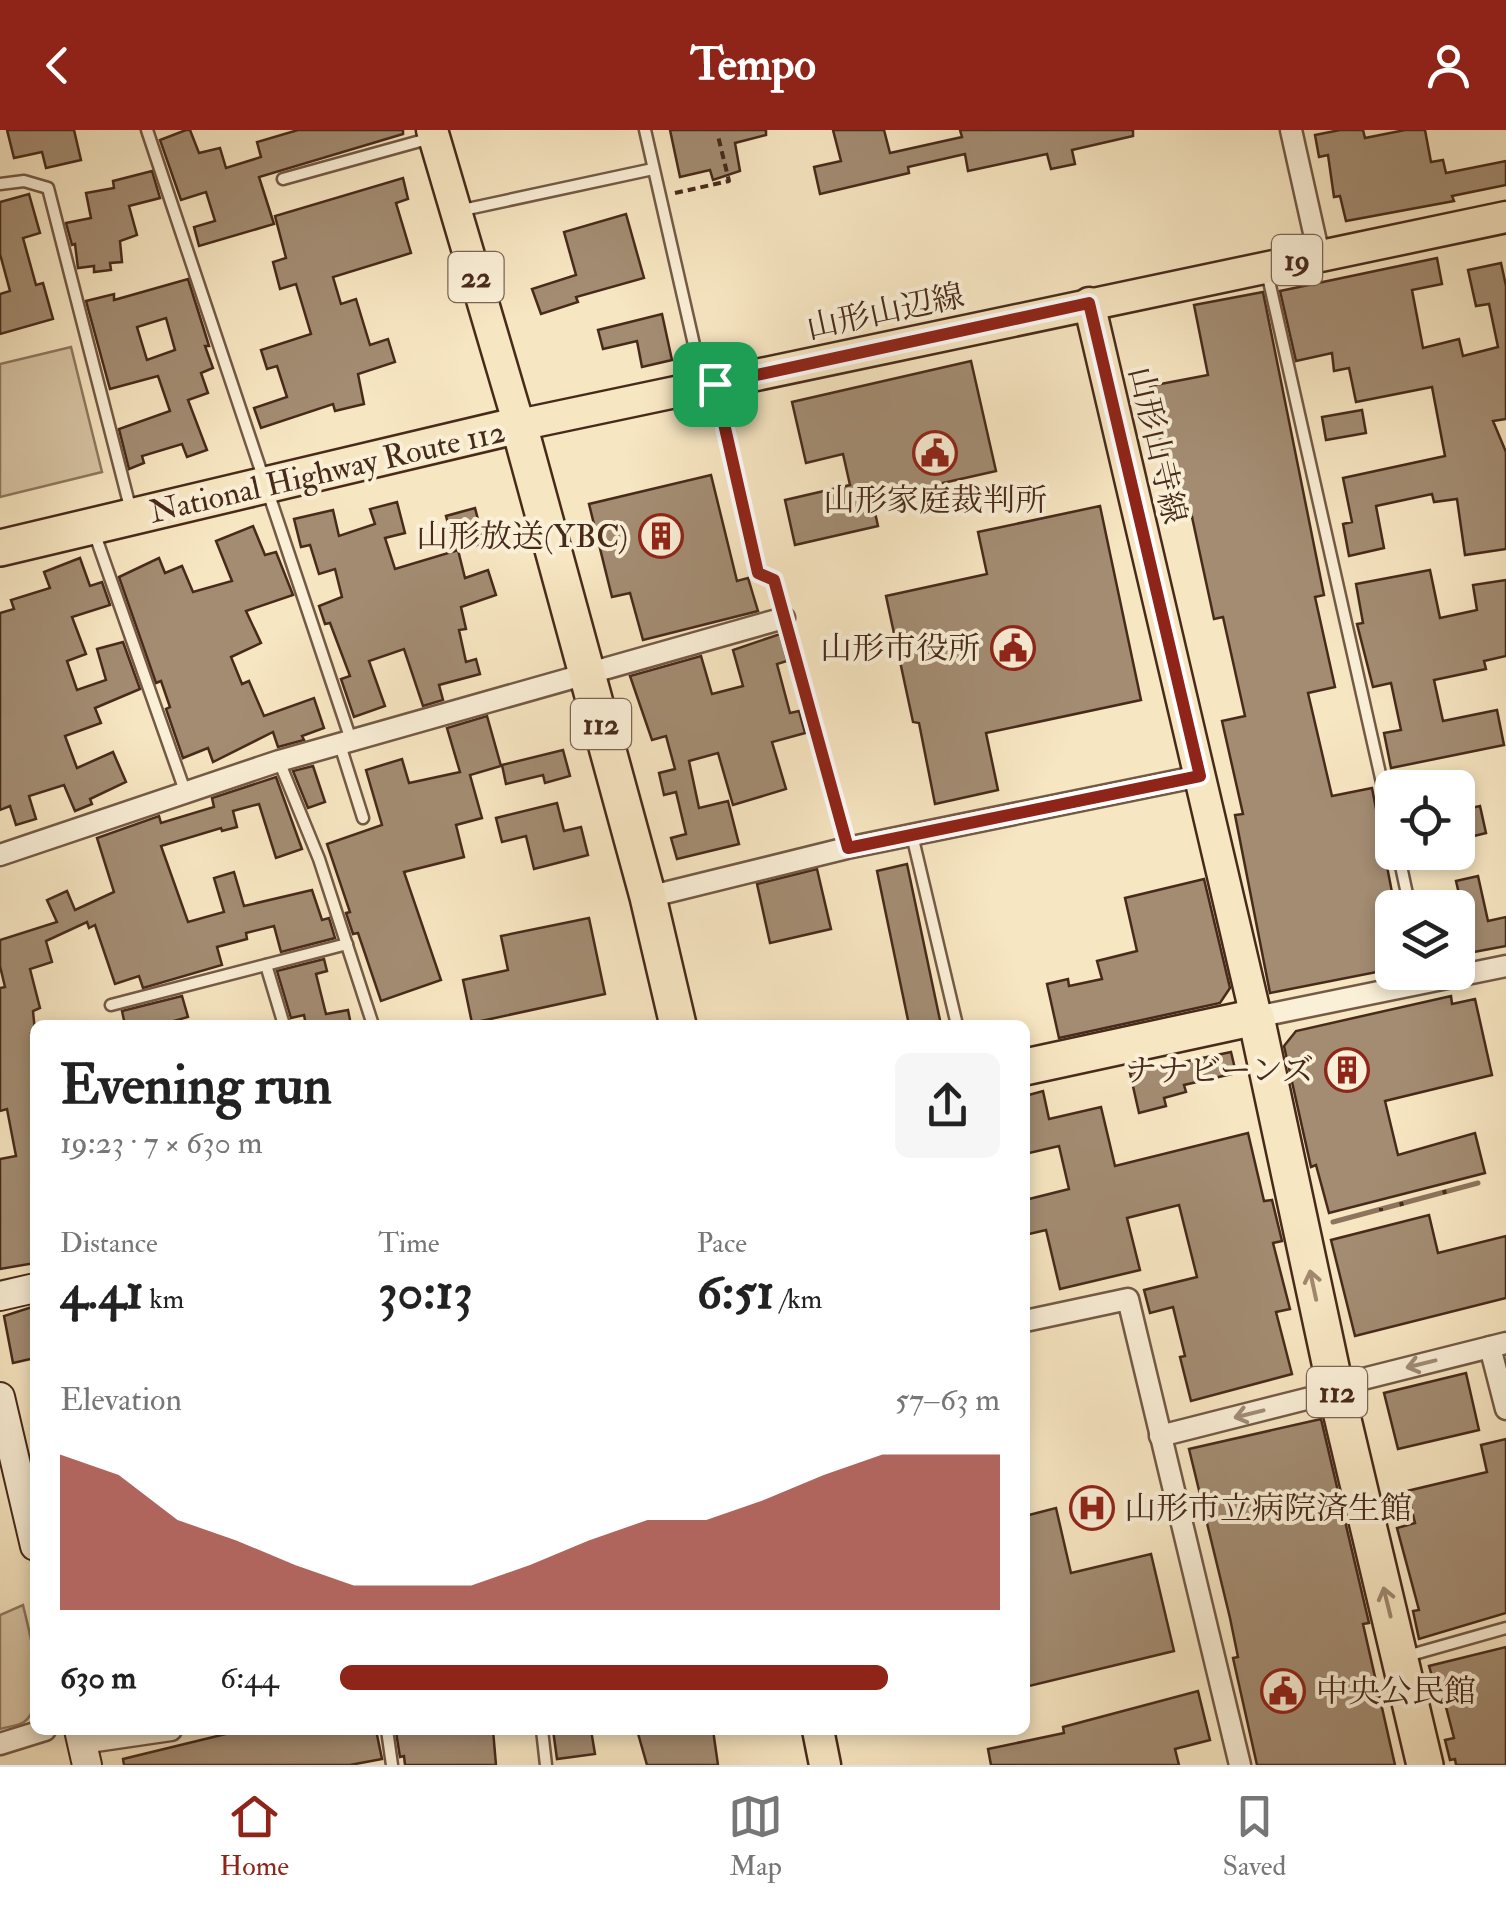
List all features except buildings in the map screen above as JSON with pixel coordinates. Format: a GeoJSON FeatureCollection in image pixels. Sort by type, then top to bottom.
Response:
{"type":"FeatureCollection","features":[{"type":"Feature","properties":{"kind":"highway","name":"National Highway Route 112"},"geometry":{"type":"LineString","coordinates":[[0,548],[519,425],[648,897],[677,1020]]}},
{"type":"Feature","properties":{"kind":"highway"},"geometry":{"type":"LineString","coordinates":[[1030,1066],[1256,1017]]}},
{"type":"Feature","properties":{"kind":"highway","name":"112"},"geometry":{"type":"LineString","coordinates":[[1256,1017],[1335,1386],[1425,1765]]}},
{"type":"Feature","properties":{"kind":"main road","name":"22"},"geometry":{"type":"LineString","coordinates":[[433,134],[519,425]]}},
{"type":"Feature","properties":{"kind":"main road","name":"19"},"geometry":{"type":"LineString","coordinates":[[1089,303],[1319,255],[1505,223]]}},
{"type":"Feature","properties":{"kind":"main road","name":"山形山辺線"},"geometry":{"type":"LineString","coordinates":[[519,425],[1089,303]]}},
{"type":"Feature","properties":{"kind":"main road","name":"山形山寺線"},"geometry":{"type":"LineString","coordinates":[[1089,303],[1256,1017]]}},
{"type":"Feature","properties":{"kind":"main road"},"geometry":{"type":"LineString","coordinates":[[819,1735],[826,1765]]}},
{"type":"Feature","properties":{"kind":"street"},"geometry":{"type":"LineString","coordinates":[[1291,130],[1319,255]]}},
{"type":"Feature","properties":{"kind":"street"},"geometry":{"type":"LineString","coordinates":[[0,855],[279,761],[784,618]]}},
{"type":"Feature","properties":{"kind":"street"},"geometry":{"type":"LineString","coordinates":[[648,897],[848,848],[1200,776]]}},
{"type":"Feature","properties":{"kind":"street"},"geometry":{"type":"LineString","coordinates":[[1475,971],[1506,966]]}},
{"type":"Feature","properties":{"kind":"street"},"geometry":{"type":"LineString","coordinates":[[1256,1017],[1375,990]]}},
{"type":"Feature","properties":{"kind":"street"},"geometry":{"type":"LineString","coordinates":[[0,1296],[30,1289]]}},
{"type":"Feature","properties":{"kind":"street"},"geometry":{"type":"LineString","coordinates":[[1030,1321],[1128,1299],[1240,1765]]}},
{"type":"Feature","properties":{"kind":"street"},"geometry":{"type":"LineString","coordinates":[[1160,1436],[1498,1345],[1506,1409]]}},
{"type":"Feature","properties":{"kind":"street"},"geometry":{"type":"LineString","coordinates":[[0,1396],[30,1519]]}},
{"type":"Feature","properties":{"kind":"street"},"geometry":{"type":"LineString","coordinates":[[0,1744],[30,1735]]}},
{"type":"Feature","properties":{"kind":"street"},"geometry":{"type":"LineString","coordinates":[[82,1746],[142,1735]]}},
{"type":"Feature","properties":{"kind":"lane"},"geometry":{"type":"LineString","coordinates":[[147,130],[267,486],[345,742],[363,818]]}},
{"type":"Feature","properties":{"kind":"lane"},"geometry":{"type":"LineString","coordinates":[[645,130],[758,573],[774,580],[848,848]]}},
{"type":"Feature","properties":{"kind":"lane"},"geometry":{"type":"LineString","coordinates":[[283,178],[433,134]]}},
{"type":"Feature","properties":{"kind":"lane"},"geometry":{"type":"LineString","coordinates":[[457,212],[653,169]]}},
{"type":"Feature","properties":{"kind":"lane"},"geometry":{"type":"LineString","coordinates":[[0,184],[24,181],[48,188],[132,517]]}},
{"type":"Feature","properties":{"kind":"lane"},"geometry":{"type":"LineString","coordinates":[[1265,266],[1379,770]]}},
{"type":"Feature","properties":{"kind":"lane"},"geometry":{"type":"LineString","coordinates":[[92,526],[185,791]]}},
{"type":"Feature","properties":{"kind":"lane"},"geometry":{"type":"LineString","coordinates":[[279,761],[319,859],[371,1020]]}},
{"type":"Feature","properties":{"kind":"lane"},"geometry":{"type":"LineString","coordinates":[[912,834],[956,1020]]}},
{"type":"Feature","properties":{"kind":"lane"},"geometry":{"type":"LineString","coordinates":[[111,1006],[348,944]]}},
{"type":"Feature","properties":{"kind":"lane"},"geometry":{"type":"LineString","coordinates":[[266,965],[282,1020]]}},
{"type":"Feature","properties":{"kind":"lane"},"geometry":{"type":"LineString","coordinates":[[1402,1658],[1506,1628]]}},
{"type":"Feature","properties":{"kind":"lane"},"geometry":{"type":"LineString","coordinates":[[387,1735],[392,1765]]}},
{"type":"Feature","properties":{"kind":"lane"},"geometry":{"type":"LineString","coordinates":[[543,1735],[546,1765]]}},
{"type":"Feature","properties":{"kind":"path"},"geometry":{"type":"LineString","coordinates":[[660,196],[729,182],[718,136]]}},
{"type":"Feature","properties":{"kind":"shaded area"},"geometry":{"type":"Polygon","coordinates":[[[71,347],[102,472],[0,497],[0,364],[71,347]]]}},
{"type":"Feature","properties":{"kind":"shaded area"},"geometry":{"type":"Polygon","coordinates":[[[23,1605],[30,1635],[30,1715],[24,1722],[0,1729],[0,1615],[23,1605]]]}},
{"type":"Feature","properties":{"kind":"waterway"},"geometry":{"type":"LineString","coordinates":[[1333,1222],[1478,1183]]}},
{"type":"Feature","properties":{"kind":"place","name":"山形家庭裁判所"},"geometry":{"type":"Point","coordinates":[935,453]}},
{"type":"Feature","properties":{"kind":"place","name":"山形放送(YBC)"},"geometry":{"type":"Point","coordinates":[661,536]}},
{"type":"Feature","properties":{"kind":"place","name":"山形市役所"},"geometry":{"type":"Point","coordinates":[1013,648]}},
{"type":"Feature","properties":{"kind":"place","name":"ナナビーンズ"},"geometry":{"type":"Point","coordinates":[1347,1070]}},
{"type":"Feature","properties":{"kind":"place","name":"山形市立病院済生館"},"geometry":{"type":"Point","coordinates":[1092,1508]}},
{"type":"Feature","properties":{"kind":"place","name":"中央公民館"},"geometry":{"type":"Point","coordinates":[1283,1691]}},
{"type":"Feature","properties":{"kind":"route"},"geometry":{"type":"LineString","coordinates":[[1089,303],[1200,776],[848,848],[774,580],[758,573],[715,384],[1089,303]]}}]}
